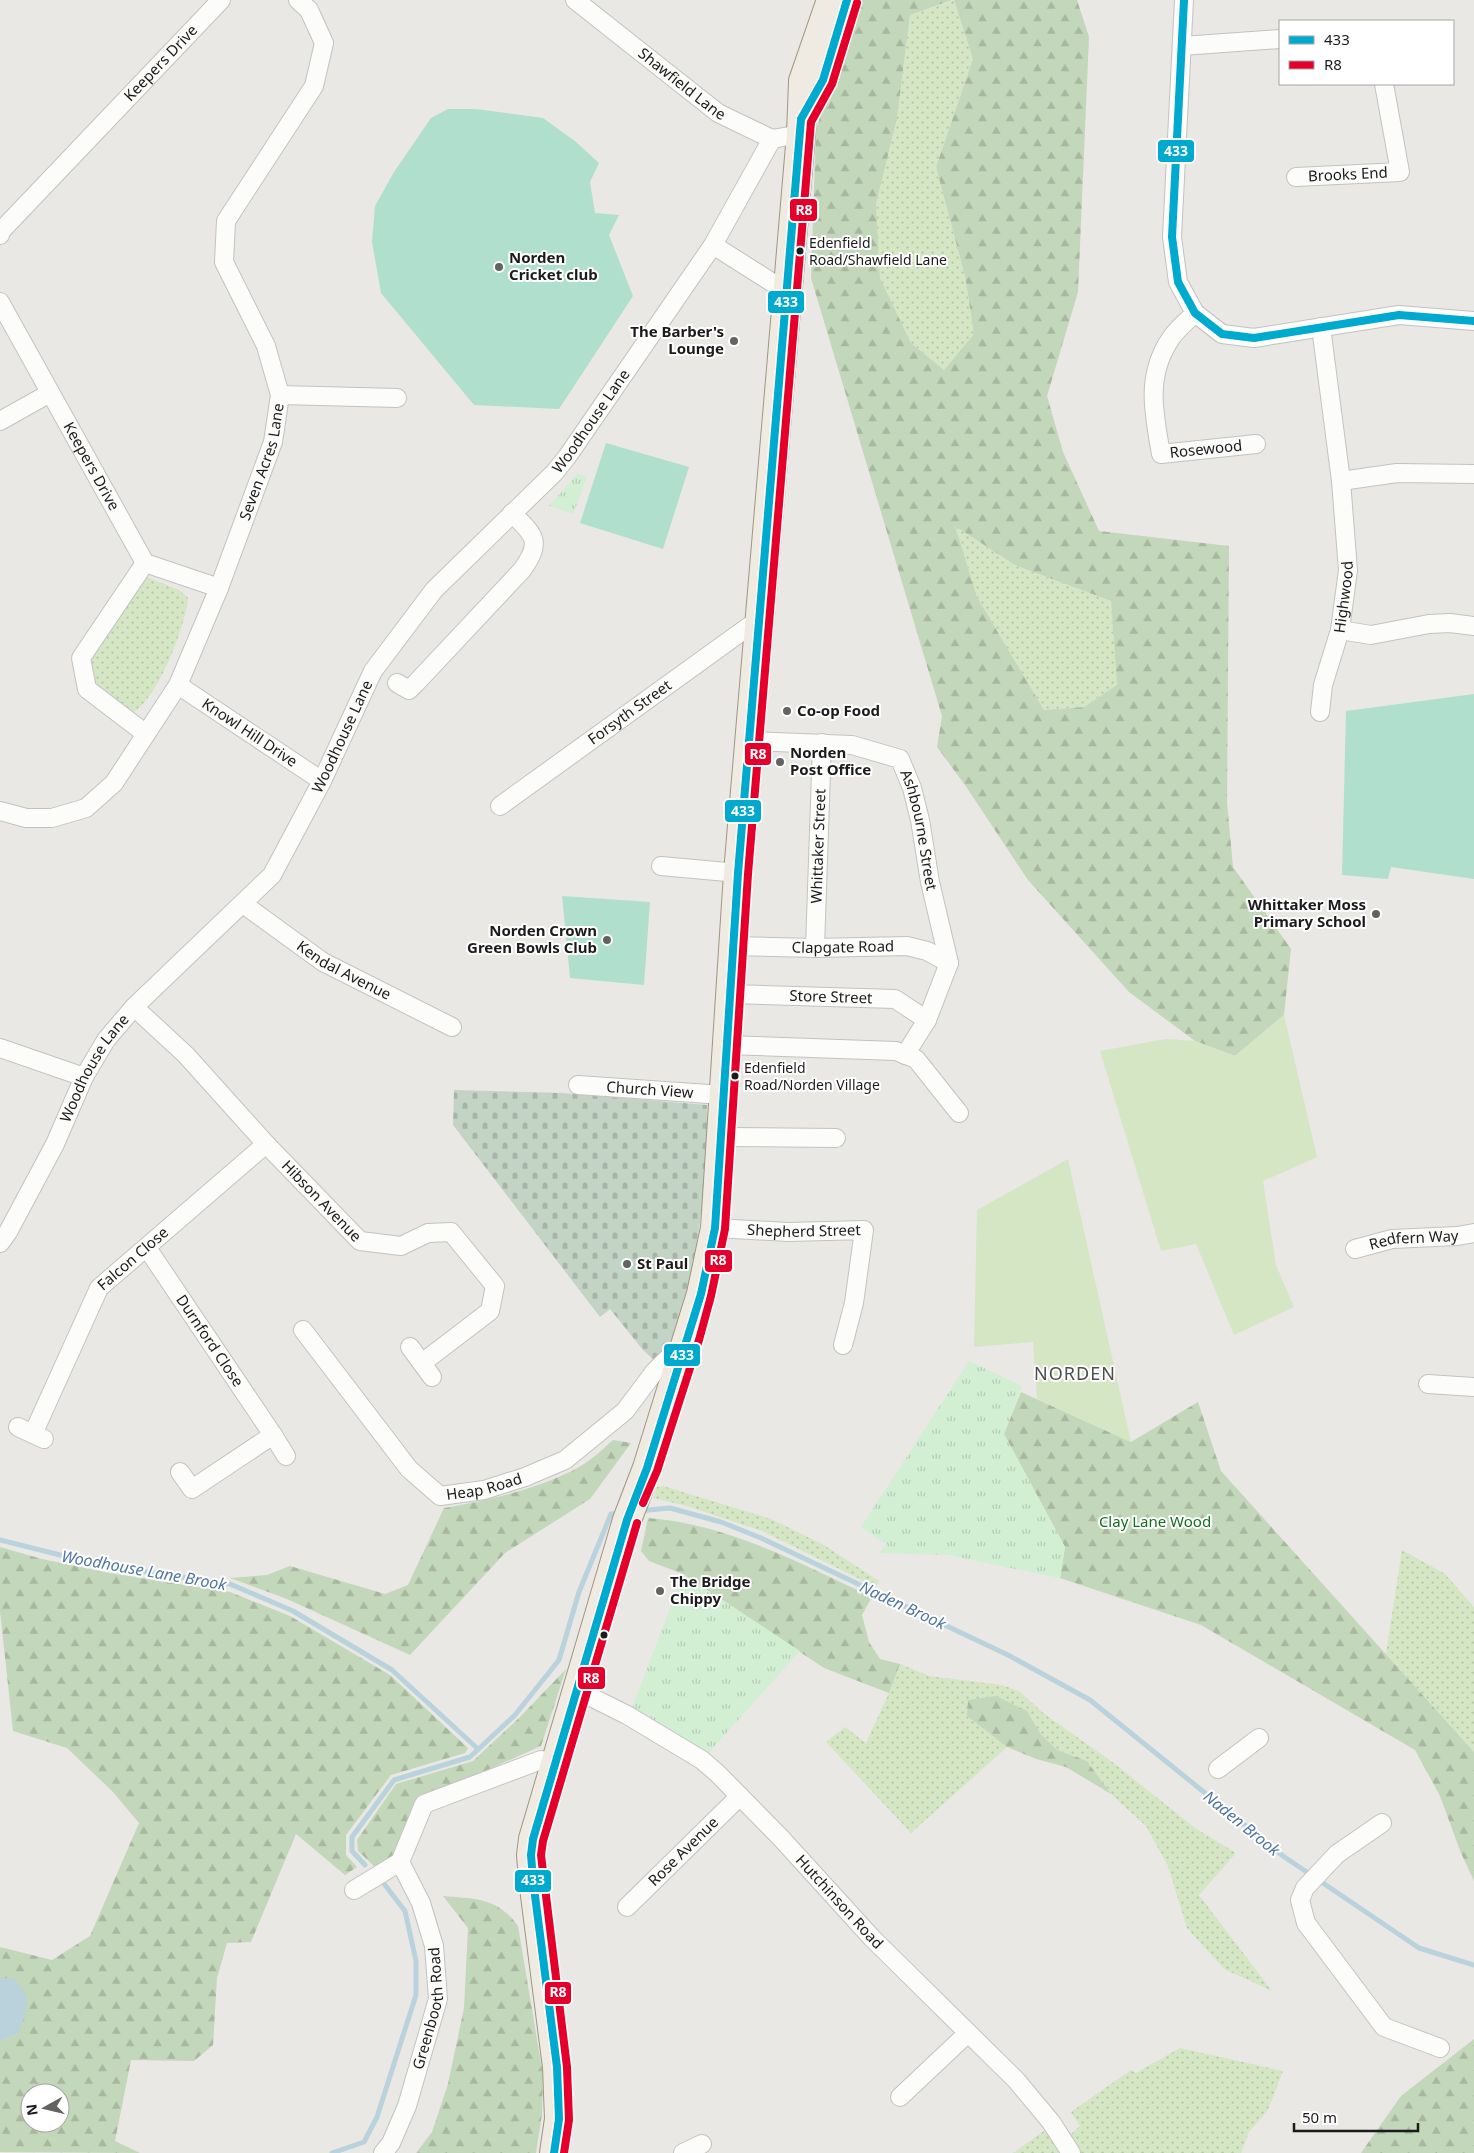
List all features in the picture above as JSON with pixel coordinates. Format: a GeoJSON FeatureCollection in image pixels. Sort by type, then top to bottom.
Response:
{"type":"FeatureCollection","features":[{"type":"Feature","properties":{"kind":"main road"},"geometry":{"type":"LineString","coordinates":[[554,2153],[559,2119],[557,2067],[531,1855],[536,1825],[556,1764],[631,1509],[648,1468],[702,1294],[715,1228],[738,873],[801,126],[803,81],[831,0]]}},
{"type":"Feature","properties":{"kind":"main road"},"geometry":{"type":"LineString","coordinates":[[801,126],[823,80],[847,0]]}},
{"type":"Feature","properties":{"kind":"street","name":"Keepers Drive"},"geometry":{"type":"LineString","coordinates":[[0,235],[1,231],[221,0]]}},
{"type":"Feature","properties":{"kind":"street","name":"Seven Acres Lane"},"geometry":{"type":"LineString","coordinates":[[0,812],[26,818],[52,818],[86,808],[114,782],[178,685],[219,588],[272,442],[280,395],[266,346],[224,262],[226,221],[314,86],[324,43],[309,10],[298,0]]}},
{"type":"Feature","properties":{"kind":"street","name":"Shawfield Lane"},"geometry":{"type":"LineString","coordinates":[[575,0],[718,113],[772,139]]}},
{"type":"Feature","properties":{"kind":"street"},"geometry":{"type":"LineString","coordinates":[[1184,0],[1172,237],[1178,282],[1195,313],[1222,334],[1254,338],[1399,315],[1474,321]]}},
{"type":"Feature","properties":{"kind":"street"},"geometry":{"type":"LineString","coordinates":[[1182,46],[1279,39]]}},
{"type":"Feature","properties":{"kind":"street","name":"Brooks End"},"geometry":{"type":"LineString","coordinates":[[1296,177],[1400,172],[1384,85]]}},
{"type":"Feature","properties":{"kind":"street"},"geometry":{"type":"LineString","coordinates":[[772,139],[801,126]]}},
{"type":"Feature","properties":{"kind":"street","name":"Woodhouse Lane"},"geometry":{"type":"LineString","coordinates":[[0,1243],[8,1232],[55,1144],[84,1077],[106,1040],[134,1007],[272,875],[322,781],[379,663],[434,590],[554,473],[567,457],[712,245],[772,139]]}},
{"type":"Feature","properties":{"kind":"street"},"geometry":{"type":"LineString","coordinates":[[712,245],[787,292]]}},
{"type":"Feature","properties":{"kind":"street","name":"Keepers Drive"},"geometry":{"type":"LineString","coordinates":[[0,302],[145,563]]}},
{"type":"Feature","properties":{"kind":"street","name":"Rosewood"},"geometry":{"type":"LineString","coordinates":[[1195,313],[1171,338],[1157,364],[1152,400],[1161,454],[1256,444]]}},
{"type":"Feature","properties":{"kind":"street","name":"Highwood"},"geometry":{"type":"LineString","coordinates":[[1320,712],[1323,685],[1340,630],[1348,570],[1340,481],[1321,327]]}},
{"type":"Feature","properties":{"kind":"street"},"geometry":{"type":"LineString","coordinates":[[0,421],[50,393]]}},
{"type":"Feature","properties":{"kind":"street"},"geometry":{"type":"LineString","coordinates":[[280,395],[397,398]]}},
{"type":"Feature","properties":{"kind":"street"},"geometry":{"type":"LineString","coordinates":[[1340,481],[1396,473],[1474,474]]}},
{"type":"Feature","properties":{"kind":"street"},"geometry":{"type":"LineString","coordinates":[[397,683],[409,690],[522,570],[533,555],[534,539],[531,532],[512,513]]}},
{"type":"Feature","properties":{"kind":"street"},"geometry":{"type":"LineString","coordinates":[[146,734],[87,689],[81,658],[145,563],[219,588]]}},
{"type":"Feature","properties":{"kind":"street","name":"Forsyth Street"},"geometry":{"type":"LineString","coordinates":[[500,806],[759,619]]}},
{"type":"Feature","properties":{"kind":"street"},"geometry":{"type":"LineString","coordinates":[[1340,630],[1371,635],[1429,624],[1450,623],[1474,626]]}},
{"type":"Feature","properties":{"kind":"street","name":"Knowl Hill Drive"},"geometry":{"type":"LineString","coordinates":[[178,685],[322,781]]}},
{"type":"Feature","properties":{"kind":"street","name":"Ashbourne Street"},"geometry":{"type":"LineString","coordinates":[[750,741],[852,745],[900,759],[912,788],[920,820],[930,882],[949,962]]}},
{"type":"Feature","properties":{"kind":"street","name":"Whittaker Street"},"geometry":{"type":"LineString","coordinates":[[815,948],[822,743]]}},
{"type":"Feature","properties":{"kind":"street"},"geometry":{"type":"LineString","coordinates":[[661,866],[738,873]]}},
{"type":"Feature","properties":{"kind":"street","name":"Kendal Avenue"},"geometry":{"type":"LineString","coordinates":[[243,904],[322,962],[452,1027]]}},
{"type":"Feature","properties":{"kind":"street","name":"Clapgate Road"},"geometry":{"type":"LineString","coordinates":[[733,946],[815,948],[907,946],[927,951],[949,962]]}},
{"type":"Feature","properties":{"kind":"street"},"geometry":{"type":"LineString","coordinates":[[900,1053],[927,1020],[949,962]]}},
{"type":"Feature","properties":{"kind":"street","name":"Store Street"},"geometry":{"type":"LineString","coordinates":[[730,994],[895,999],[927,1020]]}},
{"type":"Feature","properties":{"kind":"street","name":"Hibson Avenue"},"geometry":{"type":"LineString","coordinates":[[134,1007],[186,1055],[266,1144],[360,1241],[401,1246],[428,1233],[450,1232],[495,1286],[490,1311],[422,1363]]}},
{"type":"Feature","properties":{"kind":"street"},"geometry":{"type":"LineString","coordinates":[[726,1045],[900,1053],[916,1059],[959,1113]]}},
{"type":"Feature","properties":{"kind":"street"},"geometry":{"type":"LineString","coordinates":[[0,1048],[84,1077]]}},
{"type":"Feature","properties":{"kind":"street","name":"Church View"},"geometry":{"type":"LineString","coordinates":[[578,1085],[723,1095]]}},
{"type":"Feature","properties":{"kind":"street"},"geometry":{"type":"LineString","coordinates":[[721,1136],[836,1138]]}},
{"type":"Feature","properties":{"kind":"street","name":"Falcon Close"},"geometry":{"type":"LineString","coordinates":[[32,1433],[99,1288],[266,1144]]}},
{"type":"Feature","properties":{"kind":"street","name":"Shepherd Street"},"geometry":{"type":"LineString","coordinates":[[715,1228],[788,1232],[864,1230],[854,1303],[843,1345]]}},
{"type":"Feature","properties":{"kind":"street","name":"Redfern Way"},"geometry":{"type":"LineString","coordinates":[[1355,1249],[1392,1238],[1457,1236],[1474,1233]]}},
{"type":"Feature","properties":{"kind":"street","name":"Durnford Close"},"geometry":{"type":"LineString","coordinates":[[147,1248],[286,1456]]}},
{"type":"Feature","properties":{"kind":"street","name":"Heap Road"},"geometry":{"type":"LineString","coordinates":[[303,1330],[409,1469],[440,1496],[484,1490],[525,1477],[565,1460],[625,1411],[655,1371],[689,1337]]}},
{"type":"Feature","properties":{"kind":"street"},"geometry":{"type":"LineString","coordinates":[[410,1347],[432,1377]]}},
{"type":"Feature","properties":{"kind":"street"},"geometry":{"type":"LineString","coordinates":[[1428,1384],[1474,1387]]}},
{"type":"Feature","properties":{"kind":"street"},"geometry":{"type":"LineString","coordinates":[[180,1472],[192,1489],[273,1435]]}},
{"type":"Feature","properties":{"kind":"street","name":"Hutchinson Road"},"geometry":{"type":"LineString","coordinates":[[577,1690],[614,1707],[702,1760],[740,1796],[872,1938],[1016,2080],[1051,2122],[1071,2153]]}},
{"type":"Feature","properties":{"kind":"street"},"geometry":{"type":"LineString","coordinates":[[1218,1769],[1259,1738]]}},
{"type":"Feature","properties":{"kind":"street"},"geometry":{"type":"LineString","coordinates":[[354,1890],[400,1862],[424,1804],[541,1760],[556,1764]]}},
{"type":"Feature","properties":{"kind":"street","name":"Rose Avenue"},"geometry":{"type":"LineString","coordinates":[[628,1907],[740,1796]]}},
{"type":"Feature","properties":{"kind":"street"},"geometry":{"type":"LineString","coordinates":[[1382,1824],[1337,1854],[1318,1872],[1302,1894],[1306,1923],[1384,2027],[1440,2048]]}},
{"type":"Feature","properties":{"kind":"street","name":"Greenbooth Road"},"geometry":{"type":"LineString","coordinates":[[383,2153],[391,2143],[407,2106],[438,1999],[434,1946],[421,1903],[400,1862]]}},
{"type":"Feature","properties":{"kind":"street"},"geometry":{"type":"LineString","coordinates":[[900,2097],[968,2033]]}},
{"type":"Feature","properties":{"kind":"street"},"geometry":{"type":"LineString","coordinates":[[683,2153],[702,2144]]}},
{"type":"Feature","properties":{"kind":"green space"},"geometry":{"type":"Polygon","coordinates":[[[860,0],[952,0],[910,15],[897,118],[876,204],[880,278],[911,343],[944,370],[974,334],[965,276],[936,167],[973,59],[954,0],[1077,0],[1089,37],[1078,292],[1047,396],[1063,452],[1099,531],[1229,546],[1227,802],[1233,867],[1291,949],[1284,1015],[1235,1056],[1195,1041],[1129,992],[1028,880],[965,785],[937,747],[942,716],[811,278],[816,129],[860,0]],[[955,526],[977,597],[1044,710],[1084,707],[1117,685],[1111,601],[1015,565],[955,526]]]}},
{"type":"Feature","properties":{"kind":"green space"},"geometry":{"type":"Polygon","coordinates":[[[954,0],[973,59],[936,167],[965,276],[974,334],[944,370],[911,343],[880,278],[876,204],[897,118],[910,15],[954,0]]]}},
{"type":"Feature","properties":{"kind":"green space","name":"Norden Cricket club"},"geometry":{"type":"Polygon","coordinates":[[[448,109],[476,109],[543,118],[576,142],[599,163],[590,182],[595,213],[619,215],[609,235],[633,296],[559,409],[474,405],[381,293],[372,242],[375,206],[394,172],[431,118],[448,109]]]}},
{"type":"Feature","properties":{"kind":"green space"},"geometry":{"type":"Polygon","coordinates":[[[606,443],[689,467],[663,549],[580,523],[606,443]]]}},
{"type":"Feature","properties":{"kind":"green space"},"geometry":{"type":"Polygon","coordinates":[[[578,473],[587,477],[573,514],[549,506],[578,473]]]}},
{"type":"Feature","properties":{"kind":"green space"},"geometry":{"type":"Polygon","coordinates":[[[954,525],[1015,565],[1111,601],[1117,685],[1084,707],[1044,710],[977,597],[954,525]]]}},
{"type":"Feature","properties":{"kind":"green space"},"geometry":{"type":"Polygon","coordinates":[[[149,578],[179,590],[188,598],[182,627],[158,682],[138,708],[128,714],[88,686],[83,659],[140,579],[149,578]]]}},
{"type":"Feature","properties":{"kind":"green space"},"geometry":{"type":"Polygon","coordinates":[[[1474,694],[1474,879],[1391,867],[1388,879],[1342,875],[1346,711],[1474,694]]]}},
{"type":"Feature","properties":{"kind":"green space","name":"Norden Crown Green Bowls Club"},"geometry":{"type":"Polygon","coordinates":[[[562,896],[650,902],[644,985],[570,978],[562,896]]]}},
{"type":"Feature","properties":{"kind":"green space"},"geometry":{"type":"Polygon","coordinates":[[[1284,1015],[1317,1157],[1263,1181],[1276,1265],[1294,1307],[1234,1335],[1196,1244],[1161,1251],[1100,1051],[1166,1039],[1195,1041],[1235,1056],[1284,1015]]]}},
{"type":"Feature","properties":{"kind":"green space"},"geometry":{"type":"Polygon","coordinates":[[[454,1090],[563,1093],[707,1105],[707,1168],[695,1259],[674,1337],[657,1363],[643,1350],[610,1309],[600,1317],[453,1125],[454,1090]]]}},
{"type":"Feature","properties":{"kind":"green space"},"geometry":{"type":"Polygon","coordinates":[[[1068,1159],[1131,1442],[1037,1399],[1033,1342],[974,1347],[977,1210],[1068,1159]]]}},
{"type":"Feature","properties":{"kind":"green space"},"geometry":{"type":"Polygon","coordinates":[[[969,1361],[1022,1386],[1004,1434],[1065,1547],[1060,1578],[948,1555],[879,1553],[886,1544],[861,1527],[969,1361]]]}},
{"type":"Feature","properties":{"kind":"green space","name":"Clay Lane Wood"},"geometry":{"type":"Polygon","coordinates":[[[1021,1392],[1131,1442],[1198,1402],[1221,1471],[1474,1752],[1474,1881],[1461,1853],[1440,1796],[1415,1750],[1201,1625],[1060,1578],[1065,1547],[1004,1434],[1021,1392]]]}},
{"type":"Feature","properties":{"kind":"green space"},"geometry":{"type":"Polygon","coordinates":[[[613,1440],[631,1443],[590,1499],[505,1553],[410,1655],[287,1599],[230,1578],[267,1575],[290,1566],[385,1594],[408,1585],[444,1508],[499,1497],[555,1479],[587,1462],[613,1440]]]}},
{"type":"Feature","properties":{"kind":"green space"},"geometry":{"type":"Polygon","coordinates":[[[663,1486],[771,1519],[824,1545],[879,1581],[876,1587],[762,1531],[687,1506],[653,1498],[657,1487],[663,1486]]]}},
{"type":"Feature","properties":{"kind":"green space"},"geometry":{"type":"Polygon","coordinates":[[[648,1518],[707,1528],[735,1537],[791,1559],[872,1597],[862,1615],[869,1642],[880,1659],[900,1664],[889,1693],[824,1668],[683,1574],[649,1561],[641,1551],[648,1518]]]}},
{"type":"Feature","properties":{"kind":"green space"},"geometry":{"type":"Polygon","coordinates":[[[0,1547],[42,1559],[109,1573],[230,1592],[290,1616],[390,1675],[468,1748],[465,1753],[391,1775],[346,1835],[346,1855],[357,1867],[345,1875],[296,1834],[251,1942],[227,1943],[217,1978],[213,2045],[194,2061],[131,2060],[115,2141],[140,2153],[0,2152],[0,2041],[18,2034],[13,1978],[0,1978],[0,1947],[52,1960],[90,1936],[139,1823],[113,1792],[67,1748],[13,1731],[0,1611],[0,1547]]]}},
{"type":"Feature","properties":{"kind":"green space"},"geometry":{"type":"Polygon","coordinates":[[[1402,1550],[1445,1574],[1474,1607],[1474,1752],[1386,1654],[1402,1550]]]}},
{"type":"Feature","properties":{"kind":"green space"},"geometry":{"type":"Polygon","coordinates":[[[683,1574],[800,1651],[704,1758],[630,1713],[683,1574]]]}},
{"type":"Feature","properties":{"kind":"green space"},"geometry":{"type":"Polygon","coordinates":[[[900,1664],[929,1676],[1002,1685],[1019,1691],[1043,1713],[1111,1761],[1195,1828],[1236,1853],[1199,1895],[1272,1991],[1224,1969],[1187,1928],[1168,1866],[1146,1826],[1111,1794],[1087,1761],[1057,1750],[1040,1733],[1027,1711],[967,1716],[1007,1747],[911,1833],[826,1742],[845,1727],[866,1743],[900,1664]]]}},
{"type":"Feature","properties":{"kind":"green space"},"geometry":{"type":"Polygon","coordinates":[[[566,1669],[541,1746],[422,1799],[392,1859],[376,1868],[358,1851],[357,1840],[396,1784],[473,1761],[520,1717],[566,1669]]]}},
{"type":"Feature","properties":{"kind":"green space"},"geometry":{"type":"Polygon","coordinates":[[[996,1696],[1027,1711],[1040,1733],[1057,1750],[1087,1761],[1111,1794],[1066,1767],[1036,1759],[1007,1747],[967,1716],[968,1700],[996,1696]]]}},
{"type":"Feature","properties":{"kind":"green space"},"geometry":{"type":"Polygon","coordinates":[[[443,1896],[485,1901],[502,1910],[518,1926],[543,2075],[542,2114],[536,2153],[416,2153],[432,2132],[448,2084],[464,2008],[468,1928],[443,1896]]]}},
{"type":"Feature","properties":{"kind":"green space"},"geometry":{"type":"Polygon","coordinates":[[[1474,2039],[1474,2153],[1361,2153],[1401,2096],[1474,2039]]]}},
{"type":"Feature","properties":{"kind":"green space"},"geometry":{"type":"Polygon","coordinates":[[[1180,2048],[1283,2071],[1268,2110],[1249,2132],[1241,2153],[1081,2153],[1070,2135],[1080,2126],[1071,2112],[1131,2070],[1136,2073],[1180,2048]]]}},
{"type":"Feature","properties":{"kind":"green space"},"geometry":{"type":"Polygon","coordinates":[[[1048,2128],[1064,2153],[1013,2153],[1048,2128]]]}},
{"type":"Feature","properties":{"kind":"water"},"geometry":{"type":"Polygon","coordinates":[[[0,1978],[13,1978],[24,1991],[27,2004],[18,2034],[0,2041],[0,1978]]]}},
{"type":"Feature","properties":{"kind":"waterway","name":"Naden Brook"},"geometry":{"type":"LineString","coordinates":[[638,1511],[670,1508],[721,1522],[761,1538],[1008,1655],[1090,1700],[1283,1856],[1419,1948],[1474,1965]]}},
{"type":"Feature","properties":{"kind":"waterway","name":"Naden Brook"},"geometry":{"type":"LineString","coordinates":[[365,1865],[352,1851],[352,1837],[394,1780],[470,1757],[515,1715],[559,1660],[579,1592],[611,1514],[620,1513]]}},
{"type":"Feature","properties":{"kind":"waterway","name":"Woodhouse Lane Brook"},"geometry":{"type":"LineString","coordinates":[[0,1540],[100,1565],[230,1584],[293,1611],[392,1670],[478,1749]]}},
{"type":"Feature","properties":{"kind":"waterway"},"geometry":{"type":"LineString","coordinates":[[332,2153],[364,2142],[377,2117],[416,1995],[416,1961],[405,1911],[385,1885]]}},
{"type":"Feature","properties":{"kind":"transit line","name":"433"},"geometry":{"type":"LineString","coordinates":[[554,2153],[559,2119],[557,2067],[533,1880],[531,1855],[533,1839],[627,1520],[647,1468],[701,1294],[715,1228],[738,873],[801,119],[823,80],[847,0]]}},
{"type":"Feature","properties":{"kind":"transit line","name":"433"},"geometry":{"type":"LineString","coordinates":[[1184,0],[1172,237],[1178,282],[1195,313],[1222,334],[1254,338],[1399,315],[1474,321]]}},
{"type":"Feature","properties":{"kind":"transit line","name":"R8"},"geometry":{"type":"LineString","coordinates":[[643,1503],[657,1471],[699,1340],[711,1296],[725,1229],[748,874],[811,122],[832,84],[857,3]]}},
{"type":"Feature","properties":{"kind":"transit line","name":"R8"},"geometry":{"type":"LineString","coordinates":[[564,2153],[569,2120],[567,2067],[541,1855],[543,1841],[637,1523]]}},
{"type":"Feature","properties":{"kind":"place","name":"Edenfield Road/Shawfield Lane"},"geometry":{"type":"Point","coordinates":[800,251]}},
{"type":"Feature","properties":{"kind":"place","name":"Norden Cricket club"},"geometry":{"type":"Point","coordinates":[499,267]}},
{"type":"Feature","properties":{"kind":"place","name":"The Barber's Lounge"},"geometry":{"type":"Point","coordinates":[734,341]}},
{"type":"Feature","properties":{"kind":"place","name":"Co-op Food"},"geometry":{"type":"Point","coordinates":[787,711]}},
{"type":"Feature","properties":{"kind":"place","name":"Norden Post Office"},"geometry":{"type":"Point","coordinates":[780,762]}},
{"type":"Feature","properties":{"kind":"place","name":"Whittaker Moss Primary School"},"geometry":{"type":"Point","coordinates":[1376,914]}},
{"type":"Feature","properties":{"kind":"place","name":"Norden Crown Green Bowls Club"},"geometry":{"type":"Point","coordinates":[607,940]}},
{"type":"Feature","properties":{"kind":"place","name":"Edenfield Road/Norden Village"},"geometry":{"type":"Point","coordinates":[735,1076]}},
{"type":"Feature","properties":{"kind":"place","name":"St Paul"},"geometry":{"type":"Point","coordinates":[627,1264]}},
{"type":"Feature","properties":{"kind":"place","name":"The Bridge Chippy"},"geometry":{"type":"Point","coordinates":[660,1591]}},
{"type":"Feature","properties":{"kind":"district","name":"NORDEN"},"geometry":{"type":"Point","coordinates":[1075,1374]}}]}
